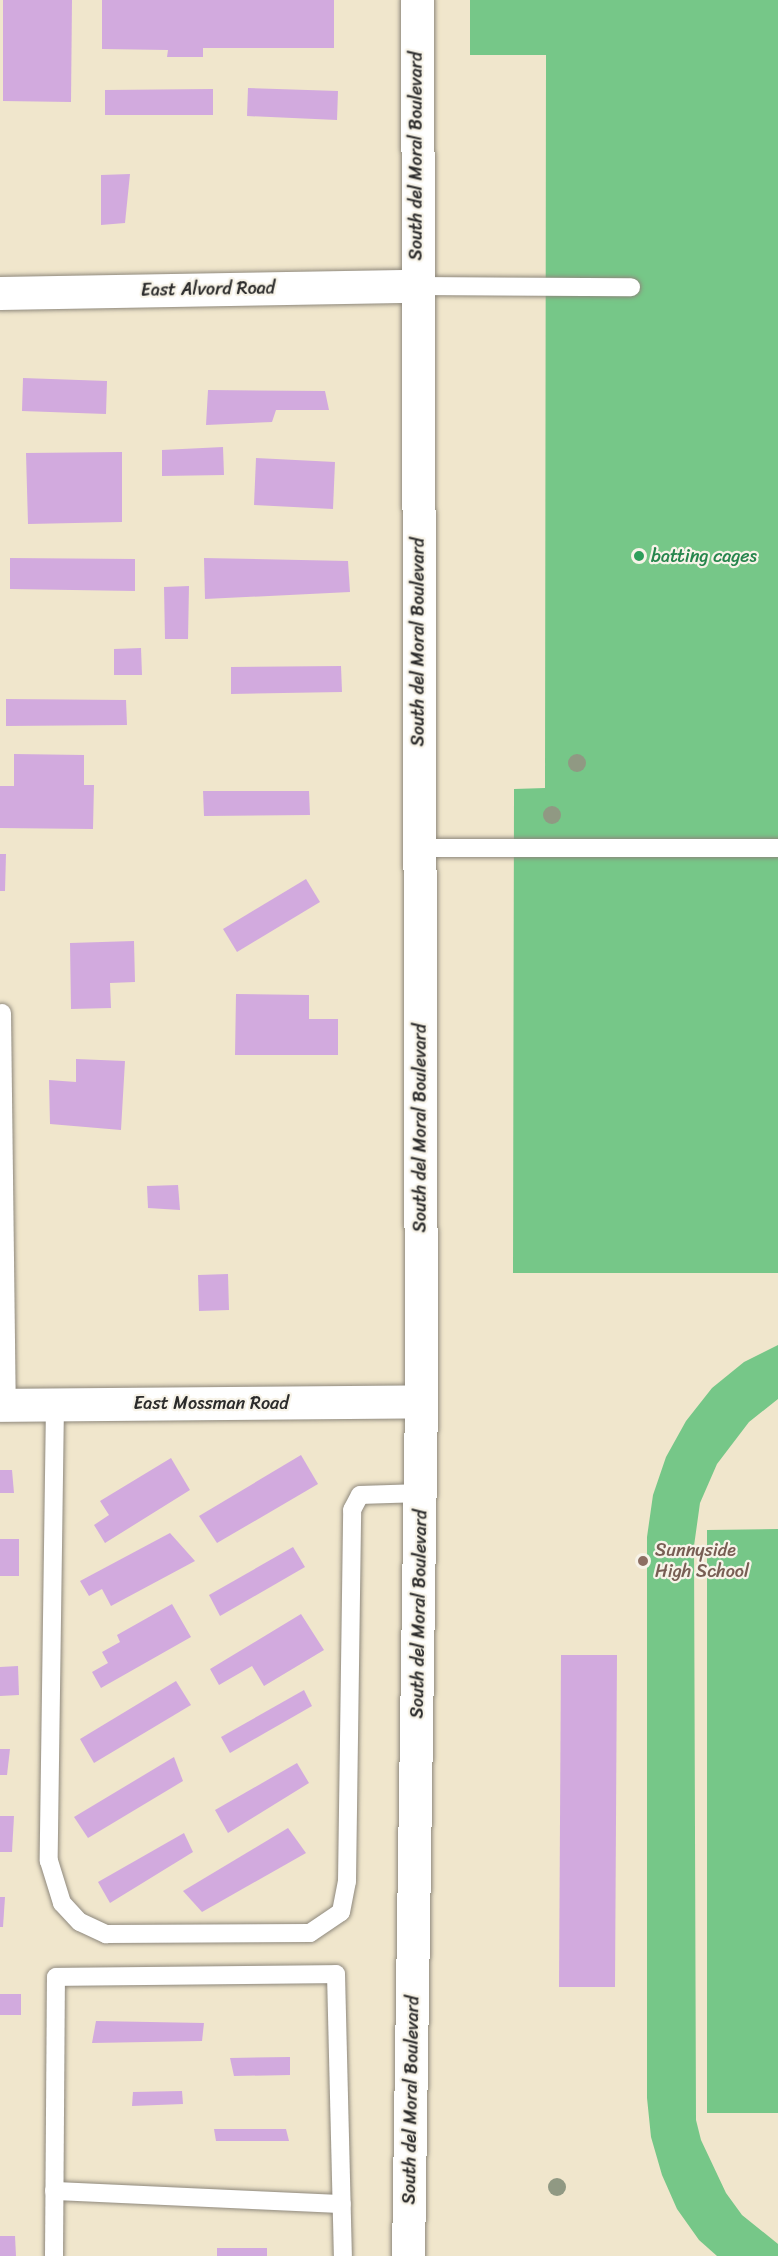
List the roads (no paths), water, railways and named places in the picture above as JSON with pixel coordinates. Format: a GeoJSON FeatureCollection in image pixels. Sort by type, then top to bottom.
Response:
{"type":"FeatureCollection","features":[{"type":"Feature","properties":{"kind":"street","name":"South del Moral Boulevard"},"geometry":{"type":"LineString","coordinates":[[408,2256],[421,1493],[417,0]]}},
{"type":"Feature","properties":{"kind":"street","name":"East Alvord Road"},"geometry":{"type":"LineString","coordinates":[[0,293],[416,286]]}},
{"type":"Feature","properties":{"kind":"street","name":"East Mossman Road"},"geometry":{"type":"LineString","coordinates":[[3,1405],[421,1401]]}},
{"type":"Feature","properties":{"kind":"lane"},"geometry":{"type":"LineString","coordinates":[[416,286],[631,287]]}},
{"type":"Feature","properties":{"kind":"lane"},"geometry":{"type":"LineString","coordinates":[[419,848],[778,848]]}},
{"type":"Feature","properties":{"kind":"lane"},"geometry":{"type":"LineString","coordinates":[[2,1013],[3,1405]]}},
{"type":"Feature","properties":{"kind":"lane"},"geometry":{"type":"LineString","coordinates":[[55,1404],[49,1861],[62,1903],[80,1922],[106,1934],[310,1933],[341,1912],[347,1881],[352,1510],[360,1495],[421,1493]]}},
{"type":"Feature","properties":{"kind":"lane"},"geometry":{"type":"LineString","coordinates":[[54,2256],[56,1977],[336,1974],[343,2256]]}},
{"type":"Feature","properties":{"kind":"lane"},"geometry":{"type":"LineString","coordinates":[[54,2192],[342,2204]]}},
{"type":"Feature","properties":{"kind":"place","name":"batting cages"},"geometry":{"type":"Point","coordinates":[639,556]}},
{"type":"Feature","properties":{"kind":"place","name":"Sunnyside High School"},"geometry":{"type":"Point","coordinates":[643,1561]}}]}
